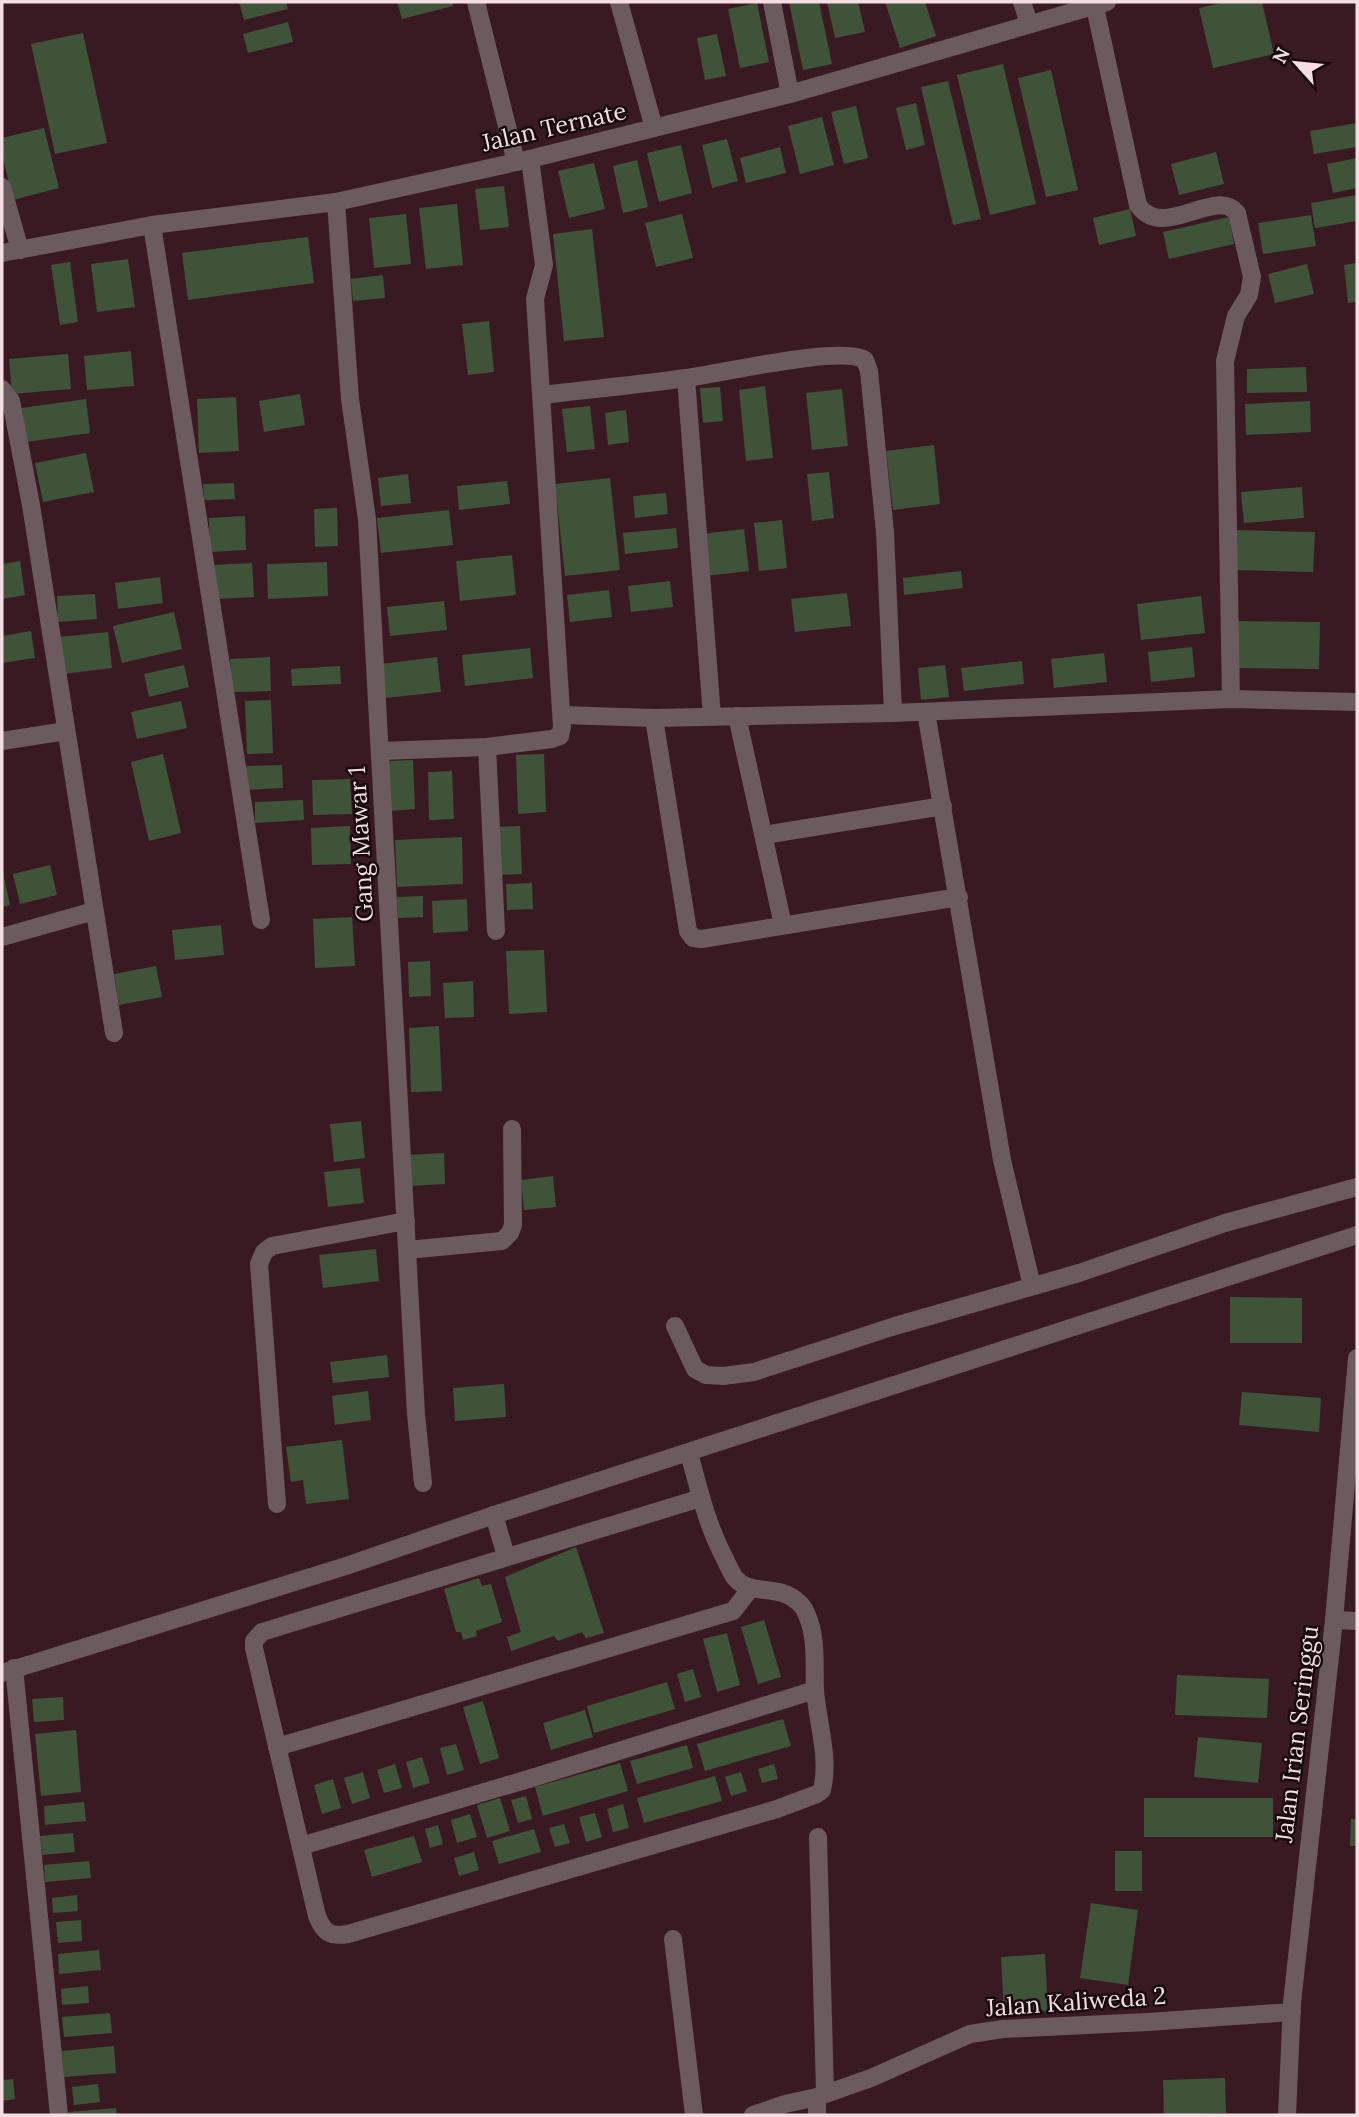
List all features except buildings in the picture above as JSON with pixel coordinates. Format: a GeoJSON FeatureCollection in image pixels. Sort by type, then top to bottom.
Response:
{"type":"FeatureCollection","features":[{"type":"Feature","properties":{"kind":"street"},"geometry":{"type":"LineString","coordinates":[[381,751],[487,747],[560,736],[562,715],[535,299],[544,265],[523,160],[476,2]]}},
{"type":"Feature","properties":{"kind":"street"},"geometry":{"type":"LineString","coordinates":[[619,2],[654,128]]}},
{"type":"Feature","properties":{"kind":"street"},"geometry":{"type":"LineString","coordinates":[[772,2],[790,94]]}},
{"type":"Feature","properties":{"kind":"street"},"geometry":{"type":"LineString","coordinates":[[1022,2],[1029,24]]}},
{"type":"Feature","properties":{"kind":"street"},"geometry":{"type":"LineString","coordinates":[[1101,4],[1138,205],[1143,213],[1159,219],[1214,207],[1229,206],[1234,209],[1252,276],[1249,295],[1236,316],[1225,361],[1231,699]]}},
{"type":"Feature","properties":{"kind":"street","name":"Jalan Ternate"},"geometry":{"type":"LineString","coordinates":[[2,253],[152,225],[336,202],[523,160],[790,94],[1101,4]]}},
{"type":"Feature","properties":{"kind":"street"},"geometry":{"type":"LineString","coordinates":[[2,187],[20,250]]}},
{"type":"Feature","properties":{"kind":"street","name":"Gang Mawar 1"},"geometry":{"type":"LineString","coordinates":[[336,202],[350,399],[367,519],[416,1414],[423,1483]]}},
{"type":"Feature","properties":{"kind":"street"},"geometry":{"type":"LineString","coordinates":[[152,225],[261,920]]}},
{"type":"Feature","properties":{"kind":"street"},"geometry":{"type":"LineString","coordinates":[[542,395],[687,378],[811,358],[851,355],[865,360],[869,371],[881,481],[893,713]]}},
{"type":"Feature","properties":{"kind":"street"},"geometry":{"type":"LineString","coordinates":[[687,378],[712,716]]}},
{"type":"Feature","properties":{"kind":"street"},"geometry":{"type":"LineString","coordinates":[[2,389],[11,401],[31,505],[114,1034]]}},
{"type":"Feature","properties":{"kind":"street"},"geometry":{"type":"LineString","coordinates":[[562,715],[654,718],[893,713],[1231,699],[1357,702]]}},
{"type":"Feature","properties":{"kind":"street"},"geometry":{"type":"LineString","coordinates":[[926,712],[1002,1160],[1032,1286]]}},
{"type":"Feature","properties":{"kind":"street"},"geometry":{"type":"LineString","coordinates":[[737,716],[783,925]]}},
{"type":"Feature","properties":{"kind":"street"},"geometry":{"type":"LineString","coordinates":[[654,718],[688,931],[693,938],[702,939],[959,897]]}},
{"type":"Feature","properties":{"kind":"street"},"geometry":{"type":"LineString","coordinates":[[2,741],[66,730]]}},
{"type":"Feature","properties":{"kind":"street"},"geometry":{"type":"LineString","coordinates":[[487,747],[496,931]]}},
{"type":"Feature","properties":{"kind":"street"},"geometry":{"type":"LineString","coordinates":[[764,835],[943,806]]}},
{"type":"Feature","properties":{"kind":"street"},"geometry":{"type":"LineString","coordinates":[[2,937],[94,911]]}},
{"type":"Feature","properties":{"kind":"street"},"geometry":{"type":"LineString","coordinates":[[407,1250],[502,1241],[510,1233],[513,1225],[512,1129]]}},
{"type":"Feature","properties":{"kind":"street"},"geometry":{"type":"LineString","coordinates":[[675,1326],[695,1369],[706,1375],[723,1376],[754,1372],[1226,1223],[1357,1187]]}},
{"type":"Feature","properties":{"kind":"street"},"geometry":{"type":"LineString","coordinates":[[277,1504],[259,1264],[264,1252],[272,1246],[406,1221]]}},
{"type":"Feature","properties":{"kind":"street"},"geometry":{"type":"LineString","coordinates":[[59,2115],[8,1670],[346,1566],[494,1515],[1357,1235]]}},
{"type":"Feature","properties":{"kind":"street","name":"Jalan Irian Seringgu"},"geometry":{"type":"LineString","coordinates":[[1287,2115],[1292,2012],[1335,1620],[1357,1358]]}},
{"type":"Feature","properties":{"kind":"street"},"geometry":{"type":"LineString","coordinates":[[690,1453],[701,1498],[704,1514],[734,1577],[751,1588],[778,1590],[789,1594],[801,1604],[807,1614],[814,1651],[815,1690],[824,1757],[822,1790],[777,1809],[334,1937],[326,1933],[317,1916],[254,1641],[262,1632],[701,1498]]}},
{"type":"Feature","properties":{"kind":"street"},"geometry":{"type":"LineString","coordinates":[[494,1515],[506,1556]]}},
{"type":"Feature","properties":{"kind":"street"},"geometry":{"type":"LineString","coordinates":[[277,1747],[733,1611],[751,1588]]}},
{"type":"Feature","properties":{"kind":"street"},"geometry":{"type":"LineString","coordinates":[[1335,1620],[1357,1621]]}},
{"type":"Feature","properties":{"kind":"street"},"geometry":{"type":"LineString","coordinates":[[300,1846],[532,1778],[815,1690]]}},
{"type":"Feature","properties":{"kind":"street"},"geometry":{"type":"LineString","coordinates":[[818,1837],[820,2101]]}},
{"type":"Feature","properties":{"kind":"street"},"geometry":{"type":"LineString","coordinates":[[673,1939],[694,2115]]}},
{"type":"Feature","properties":{"kind":"street","name":"Jalan Kaliweda 2"},"geometry":{"type":"LineString","coordinates":[[752,2115],[820,2101],[970,2034],[1003,2029],[1292,2012]]}}]}
